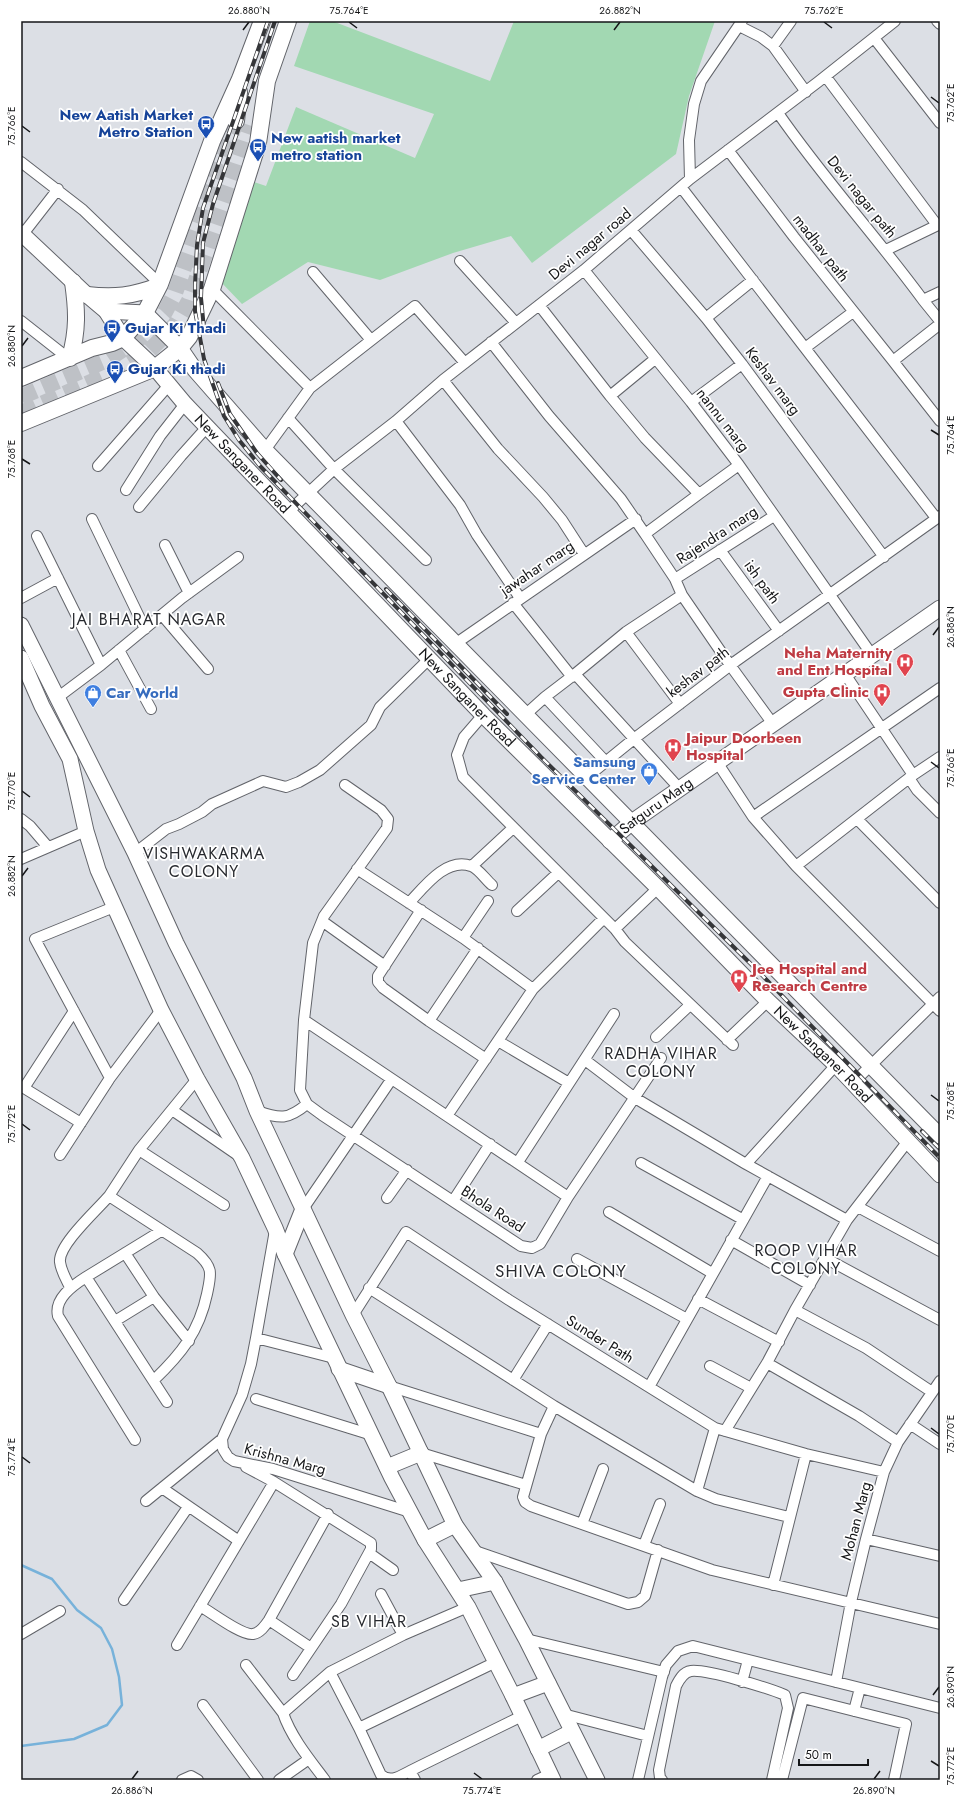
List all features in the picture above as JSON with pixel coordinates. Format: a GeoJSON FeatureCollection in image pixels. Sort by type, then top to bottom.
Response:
{"type":"FeatureCollection","features":[{"type":"Feature","properties":{"kind":"main road"},"geometry":{"type":"LineString","coordinates":[[21,378],[92,348],[112,343],[123,338],[145,313],[160,285],[212,141],[240,80],[262,21]]}},
{"type":"Feature","properties":{"kind":"main road"},"geometry":{"type":"LineString","coordinates":[[240,80],[243,123],[267,81],[288,21]]}},
{"type":"Feature","properties":{"kind":"main road"},"geometry":{"type":"LineString","coordinates":[[21,423],[155,368],[180,348],[189,337],[212,289],[258,143],[267,81]]}},
{"type":"Feature","properties":{"kind":"main road"},"geometry":{"type":"LineString","coordinates":[[69,358],[77,325],[76,303],[72,282]]}},
{"type":"Feature","properties":{"kind":"main road"},"geometry":{"type":"LineString","coordinates":[[87,295],[122,297],[139,294],[160,285]]}},
{"type":"Feature","properties":{"kind":"street"},"geometry":{"type":"LineString","coordinates":[[773,46],[791,21]]}},
{"type":"Feature","properties":{"kind":"street","name":"Devi nagar road"},"geometry":{"type":"LineString","coordinates":[[288,512],[334,469],[396,421],[465,362],[584,270],[690,179],[826,77],[895,21]]}},
{"type":"Feature","properties":{"kind":"street"},"geometry":{"type":"LineString","coordinates":[[937,21],[940,24]]}},
{"type":"Feature","properties":{"kind":"street"},"geometry":{"type":"LineString","coordinates":[[690,179],[689,140],[694,104],[701,81],[741,24],[773,46],[806,92]]}},
{"type":"Feature","properties":{"kind":"street"},"geometry":{"type":"LineString","coordinates":[[874,38],[940,123]]}},
{"type":"Feature","properties":{"kind":"street"},"geometry":{"type":"LineString","coordinates":[[826,77],[939,225],[886,250]]}},
{"type":"Feature","properties":{"kind":"street","name":"Devi nagar path"},"geometry":{"type":"LineString","coordinates":[[778,113],[940,321]]}},
{"type":"Feature","properties":{"kind":"street","name":"madhav path"},"geometry":{"type":"LineString","coordinates":[[728,150],[794,237],[940,421]]}},
{"type":"Feature","properties":{"kind":"street"},"geometry":{"type":"LineString","coordinates":[[21,162],[58,189],[83,210],[160,285]]}},
{"type":"Feature","properties":{"kind":"street"},"geometry":{"type":"LineString","coordinates":[[681,187],[938,517]]}},
{"type":"Feature","properties":{"kind":"street"},"geometry":{"type":"LineString","coordinates":[[22,234],[58,189]]}},
{"type":"Feature","properties":{"kind":"street","name":"Keshav marg"},"geometry":{"type":"LineString","coordinates":[[631,230],[706,318],[742,364],[884,557]]}},
{"type":"Feature","properties":{"kind":"street","name":"New Sanganer Road"},"geometry":{"type":"LineString","coordinates":[[22,234],[72,282],[106,311],[123,338],[155,368],[185,404],[483,716],[658,888],[768,1001],[836,1065],[940,1175]]}},
{"type":"Feature","properties":{"kind":"street"},"geometry":{"type":"LineString","coordinates":[[460,261],[516,323]]}},
{"type":"Feature","properties":{"kind":"street","name":"nannu marg"},"geometry":{"type":"LineString","coordinates":[[584,270],[691,402],[739,465],[872,655]]}},
{"type":"Feature","properties":{"kind":"street"},"geometry":{"type":"LineString","coordinates":[[313,272],[371,340]]}},
{"type":"Feature","properties":{"kind":"street"},"geometry":{"type":"LineString","coordinates":[[706,318],[753,280]]}},
{"type":"Feature","properties":{"kind":"street"},"geometry":{"type":"LineString","coordinates":[[212,289],[310,388]]}},
{"type":"Feature","properties":{"kind":"street"},"geometry":{"type":"LineString","coordinates":[[923,300],[940,292]]}},
{"type":"Feature","properties":{"kind":"street"},"geometry":{"type":"LineString","coordinates":[[539,305],[645,438],[699,494]]}},
{"type":"Feature","properties":{"kind":"street"},"geometry":{"type":"LineString","coordinates":[[265,450],[310,388],[415,306],[465,362]]}},
{"type":"Feature","properties":{"kind":"street"},"geometry":{"type":"LineString","coordinates":[[106,311],[145,313]]}},
{"type":"Feature","properties":{"kind":"street"},"geometry":{"type":"LineString","coordinates":[[805,348],[853,312]]}},
{"type":"Feature","properties":{"kind":"street","name":"New Sanganer Road"},"geometry":{"type":"LineString","coordinates":[[145,313],[180,348],[195,370],[265,450],[940,1136]]}},
{"type":"Feature","properties":{"kind":"street"},"geometry":{"type":"LineString","coordinates":[[21,321],[69,358]]}},
{"type":"Feature","properties":{"kind":"street"},"geometry":{"type":"LineString","coordinates":[[893,361],[940,324]]}},
{"type":"Feature","properties":{"kind":"street"},"geometry":{"type":"LineString","coordinates":[[491,342],[559,428],[622,499],[675,579],[682,595],[773,724]]}},
{"type":"Feature","properties":{"kind":"street"},"geometry":{"type":"LineString","coordinates":[[610,396],[655,359]]}},
{"type":"Feature","properties":{"kind":"street"},"geometry":{"type":"LineString","coordinates":[[691,402],[742,364]]}},
{"type":"Feature","properties":{"kind":"street"},"geometry":{"type":"LineString","coordinates":[[443,380],[498,448],[543,496],[562,520],[584,554]]}},
{"type":"Feature","properties":{"kind":"street"},"geometry":{"type":"LineString","coordinates":[[98,466],[169,384]]}},
{"type":"Feature","properties":{"kind":"street"},"geometry":{"type":"LineString","coordinates":[[126,490],[160,436],[185,404]]}},
{"type":"Feature","properties":{"kind":"street"},"geometry":{"type":"LineString","coordinates":[[288,418],[334,469],[426,560]]}},
{"type":"Feature","properties":{"kind":"street"},"geometry":{"type":"LineString","coordinates":[[396,421],[460,505],[516,600],[574,675],[635,738],[679,788]]}},
{"type":"Feature","properties":{"kind":"street"},"geometry":{"type":"LineString","coordinates":[[139,507],[207,427]]}},
{"type":"Feature","properties":{"kind":"street"},"geometry":{"type":"LineString","coordinates":[[645,534],[739,465]]}},
{"type":"Feature","properties":{"kind":"street","name":"Rajendra marg"},"geometry":{"type":"LineString","coordinates":[[675,579],[774,516]]}},
{"type":"Feature","properties":{"kind":"street","name":"keshav path"},"geometry":{"type":"LineString","coordinates":[[587,777],[730,665],[884,557],[938,517]]}},
{"type":"Feature","properties":{"kind":"street"},"geometry":{"type":"LineString","coordinates":[[92,519],[145,629]]}},
{"type":"Feature","properties":{"kind":"street","name":"jawahar marg"},"geometry":{"type":"LineString","coordinates":[[455,644],[516,600],[636,519]]}},
{"type":"Feature","properties":{"kind":"street"},"geometry":{"type":"LineString","coordinates":[[37,536],[101,665]]}},
{"type":"Feature","properties":{"kind":"street"},"geometry":{"type":"LineString","coordinates":[[165,545],[189,593]]}},
{"type":"Feature","properties":{"kind":"street","name":"ish path"},"geometry":{"type":"LineString","coordinates":[[720,550],[779,631]]}},
{"type":"Feature","properties":{"kind":"street"},"geometry":{"type":"LineString","coordinates":[[57,698],[101,665],[189,593],[238,557]]}},
{"type":"Feature","properties":{"kind":"street"},"geometry":{"type":"LineString","coordinates":[[21,598],[58,578]]}},
{"type":"Feature","properties":{"kind":"street"},"geometry":{"type":"LineString","coordinates":[[525,714],[626,632],[682,595]]}},
{"type":"Feature","properties":{"kind":"street","name":"Satguru Marg"},"geometry":{"type":"LineString","coordinates":[[610,841],[632,822],[679,788],[940,608]]}},
{"type":"Feature","properties":{"kind":"street"},"geometry":{"type":"LineString","coordinates":[[162,615],[208,669]]}},
{"type":"Feature","properties":{"kind":"street"},"geometry":{"type":"LineString","coordinates":[[21,625],[135,853],[176,943],[244,1078],[257,1111],[303,1209],[353,1315],[389,1386],[454,1525],[495,1582],[526,1639],[571,1732],[597,1780]]}},
{"type":"Feature","properties":{"kind":"street"},"geometry":{"type":"LineString","coordinates":[[626,632],[680,704]]}},
{"type":"Feature","properties":{"kind":"street"},"geometry":{"type":"LineString","coordinates":[[119,650],[151,709]]}},
{"type":"Feature","properties":{"kind":"street"},"geometry":{"type":"LineString","coordinates":[[21,658],[26,680],[42,706],[70,759],[86,831],[98,870],[161,1010],[197,1079],[242,1158],[275,1228],[285,1254],[410,1512],[425,1540],[468,1607],[496,1662],[538,1749],[547,1778]]}},
{"type":"Feature","properties":{"kind":"street"},"geometry":{"type":"LineString","coordinates":[[135,853],[166,829],[202,812],[212,804],[256,784],[263,781],[286,787],[300,782],[320,770],[371,725],[380,707],[429,660]]}},
{"type":"Feature","properties":{"kind":"street"},"geometry":{"type":"LineString","coordinates":[[845,674],[883,728],[917,790],[940,813]]}},
{"type":"Feature","properties":{"kind":"street"},"geometry":{"type":"LineString","coordinates":[[753,817],[940,688]]}},
{"type":"Feature","properties":{"kind":"street"},"geometry":{"type":"LineString","coordinates":[[545,697],[606,762]]}},
{"type":"Feature","properties":{"kind":"street"},"geometry":{"type":"LineString","coordinates":[[483,716],[464,737],[457,755],[463,777],[513,828],[730,1043],[768,1001]]}},
{"type":"Feature","properties":{"kind":"street"},"geometry":{"type":"LineString","coordinates":[[796,866],[940,756]]}},
{"type":"Feature","properties":{"kind":"street"},"geometry":{"type":"LineString","coordinates":[[717,762],[753,817],[796,866],[938,1004],[870,1065],[853,1083]]}},
{"type":"Feature","properties":{"kind":"street"},"geometry":{"type":"LineString","coordinates":[[257,1111],[274,1117],[286,1117],[298,1112],[308,1104],[300,1090],[304,1020],[313,943],[322,921],[387,828],[388,819],[381,810],[345,785]]}},
{"type":"Feature","properties":{"kind":"street"},"geometry":{"type":"LineString","coordinates":[[21,819],[48,847]]}},
{"type":"Feature","properties":{"kind":"street"},"geometry":{"type":"LineString","coordinates":[[856,819],[940,903]]}},
{"type":"Feature","properties":{"kind":"street"},"geometry":{"type":"LineString","coordinates":[[472,866],[513,828]]}},
{"type":"Feature","properties":{"kind":"street"},"geometry":{"type":"LineString","coordinates":[[21,859],[86,831]]}},
{"type":"Feature","properties":{"kind":"street"},"geometry":{"type":"LineString","coordinates":[[409,903],[440,872],[455,865],[472,866],[492,885]]}},
{"type":"Feature","properties":{"kind":"street"},"geometry":{"type":"LineString","coordinates":[[357,869],[478,948],[533,990]]}},
{"type":"Feature","properties":{"kind":"street"},"geometry":{"type":"LineString","coordinates":[[517,911],[558,873]]}},
{"type":"Feature","properties":{"kind":"street"},"geometry":{"type":"LineString","coordinates":[[615,929],[658,888]]}},
{"type":"Feature","properties":{"kind":"street"},"geometry":{"type":"LineString","coordinates":[[463,938],[488,901]]}},
{"type":"Feature","properties":{"kind":"street"},"geometry":{"type":"LineString","coordinates":[[110,1078],[35,939],[114,908]]}},
{"type":"Feature","properties":{"kind":"street"},"geometry":{"type":"LineString","coordinates":[[421,910],[378,976],[378,982],[383,988],[486,1059]]}},
{"type":"Feature","properties":{"kind":"street"},"geometry":{"type":"LineString","coordinates":[[447,1116],[533,990],[604,918]]}},
{"type":"Feature","properties":{"kind":"street"},"geometry":{"type":"LineString","coordinates":[[322,921],[385,966]]}},
{"type":"Feature","properties":{"kind":"street"},"geometry":{"type":"LineString","coordinates":[[429,1020],[478,948]]}},
{"type":"Feature","properties":{"kind":"street"},"geometry":{"type":"LineString","coordinates":[[656,1037],[690,1005]]}},
{"type":"Feature","properties":{"kind":"street"},"geometry":{"type":"LineString","coordinates":[[60,1155],[110,1078],[161,1010]]}},
{"type":"Feature","properties":{"kind":"street"},"geometry":{"type":"LineString","coordinates":[[74,1011],[22,1087],[81,1123]]}},
{"type":"Feature","properties":{"kind":"street"},"geometry":{"type":"LineString","coordinates":[[518,1162],[614,1014]]}},
{"type":"Feature","properties":{"kind":"street"},"geometry":{"type":"LineString","coordinates":[[304,1020],[391,1080],[518,1162],[568,1197]]}},
{"type":"Feature","properties":{"kind":"street"},"geometry":{"type":"LineString","coordinates":[[498,1041],[569,1083]]}},
{"type":"Feature","properties":{"kind":"street","name":"Bhola Road"},"geometry":{"type":"LineString","coordinates":[[308,1104],[322,1115],[354,1134],[521,1246],[532,1248],[540,1244],[568,1197],[661,1058]]}},
{"type":"Feature","properties":{"kind":"street"},"geometry":{"type":"LineString","coordinates":[[585,1060],[635,1098],[746,1164],[847,1220]]}},
{"type":"Feature","properties":{"kind":"street"},"geometry":{"type":"LineString","coordinates":[[746,1164],[836,1065]]}},
{"type":"Feature","properties":{"kind":"street"},"geometry":{"type":"LineString","coordinates":[[70,1287],[59,1260],[61,1251],[67,1241],[109,1196],[138,1150],[197,1079]]}},
{"type":"Feature","properties":{"kind":"street"},"geometry":{"type":"LineString","coordinates":[[285,1254],[303,1209],[391,1080]]}},
{"type":"Feature","properties":{"kind":"street"},"geometry":{"type":"LineString","coordinates":[[172,1110],[242,1158]]}},
{"type":"Feature","properties":{"kind":"street"},"geometry":{"type":"LineString","coordinates":[[697,1492],[720,1429],[751,1388],[767,1363],[795,1310],[847,1220],[908,1141]]}},
{"type":"Feature","properties":{"kind":"street"},"geometry":{"type":"LineString","coordinates":[[453,1201],[490,1144]]}},
{"type":"Feature","properties":{"kind":"street"},"geometry":{"type":"LineString","coordinates":[[138,1150],[224,1206]]}},
{"type":"Feature","properties":{"kind":"street"},"geometry":{"type":"LineString","coordinates":[[641,1163],[742,1219]]}},
{"type":"Feature","properties":{"kind":"street"},"geometry":{"type":"LineString","coordinates":[[387,1198],[407,1170]]}},
{"type":"Feature","properties":{"kind":"street"},"geometry":{"type":"LineString","coordinates":[[649,1387],[732,1240],[742,1219],[768,1176]]}},
{"type":"Feature","properties":{"kind":"street"},"geometry":{"type":"LineString","coordinates":[[109,1196],[197,1253],[207,1262],[211,1275],[203,1312],[197,1327],[189,1341],[171,1364],[154,1380]]}},
{"type":"Feature","properties":{"kind":"street"},"geometry":{"type":"LineString","coordinates":[[858,1207],[940,1251]]}},
{"type":"Feature","properties":{"kind":"street"},"geometry":{"type":"LineString","coordinates":[[608,1212],[712,1273]]}},
{"type":"Feature","properties":{"kind":"street","name":"Krishna Marg"},"geometry":{"type":"LineString","coordinates":[[275,1228],[251,1364],[242,1395],[222,1439],[223,1449],[228,1457],[234,1461],[273,1468],[410,1512]]}},
{"type":"Feature","properties":{"kind":"street"},"geometry":{"type":"LineString","coordinates":[[135,1440],[58,1316],[56,1309],[70,1287],[161,1231]]}},
{"type":"Feature","properties":{"kind":"street","name":"Sunder Path"},"geometry":{"type":"LineString","coordinates":[[353,1315],[406,1232],[548,1324],[720,1429],[806,1454],[884,1472]]}},
{"type":"Feature","properties":{"kind":"street"},"geometry":{"type":"LineString","coordinates":[[732,1240],[810,1285]]}},
{"type":"Feature","properties":{"kind":"street"},"geometry":{"type":"LineString","coordinates":[[125,1253],[154,1298],[189,1341]]}},
{"type":"Feature","properties":{"kind":"street"},"geometry":{"type":"LineString","coordinates":[[825,1258],[940,1320]]}},
{"type":"Feature","properties":{"kind":"street"},"geometry":{"type":"LineString","coordinates":[[577,1260],[687,1319]]}},
{"type":"Feature","properties":{"kind":"street"},"geometry":{"type":"LineString","coordinates":[[86,1277],[167,1402]]}},
{"type":"Feature","properties":{"kind":"street"},"geometry":{"type":"LineString","coordinates":[[369,1288],[554,1406],[697,1492],[716,1499],[789,1517]]}},
{"type":"Feature","properties":{"kind":"street"},"geometry":{"type":"LineString","coordinates":[[115,1321],[154,1298]]}},
{"type":"Feature","properties":{"kind":"street"},"geometry":{"type":"LineString","coordinates":[[698,1299],[779,1342]]}},
{"type":"Feature","properties":{"kind":"street"},"geometry":{"type":"LineString","coordinates":[[795,1310],[866,1348],[932,1392]]}},
{"type":"Feature","properties":{"kind":"street"},"geometry":{"type":"LineString","coordinates":[[514,1380],[548,1324]]}},
{"type":"Feature","properties":{"kind":"street"},"geometry":{"type":"LineString","coordinates":[[256,1338],[337,1363],[389,1386],[541,1434]]}},
{"type":"Feature","properties":{"kind":"street"},"geometry":{"type":"LineString","coordinates":[[767,1363],[846,1409],[898,1442]]}},
{"type":"Feature","properties":{"kind":"street"},"geometry":{"type":"LineString","coordinates":[[710,1366],[751,1388]]}},
{"type":"Feature","properties":{"kind":"street","name":"Mohan Marg"},"geometry":{"type":"LineString","coordinates":[[836,1682],[851,1602],[866,1538],[884,1472],[898,1442],[940,1380]]}},
{"type":"Feature","properties":{"kind":"street"},"geometry":{"type":"LineString","coordinates":[[256,1399],[372,1435]]}},
{"type":"Feature","properties":{"kind":"street"},"geometry":{"type":"LineString","coordinates":[[554,1406],[541,1434],[523,1497],[525,1502],[531,1506],[712,1570],[940,1624]]}},
{"type":"Feature","properties":{"kind":"street"},"geometry":{"type":"LineString","coordinates":[[910,1424],[940,1444]]}},
{"type":"Feature","properties":{"kind":"street"},"geometry":{"type":"LineString","coordinates":[[146,1501],[222,1439]]}},
{"type":"Feature","properties":{"kind":"street"},"geometry":{"type":"LineString","coordinates":[[387,1467],[421,1454],[526,1485]]}},
{"type":"Feature","properties":{"kind":"street"},"geometry":{"type":"LineString","coordinates":[[773,1585],[806,1454]]}},
{"type":"Feature","properties":{"kind":"street"},"geometry":{"type":"LineString","coordinates":[[234,1461],[274,1482],[328,1514],[371,1543],[369,1553],[341,1604],[293,1675]]}},
{"type":"Feature","properties":{"kind":"street"},"geometry":{"type":"LineString","coordinates":[[582,1524],[603,1469]]}},
{"type":"Feature","properties":{"kind":"street"},"geometry":{"type":"LineString","coordinates":[[177,1645],[274,1482]]}},
{"type":"Feature","properties":{"kind":"street"},"geometry":{"type":"LineString","coordinates":[[162,1488],[239,1541]]}},
{"type":"Feature","properties":{"kind":"street"},"geometry":{"type":"LineString","coordinates":[[644,1545],[660,1504]]}},
{"type":"Feature","properties":{"kind":"street"},"geometry":{"type":"LineString","coordinates":[[124,1600],[188,1507]]}},
{"type":"Feature","properties":{"kind":"street"},"geometry":{"type":"LineString","coordinates":[[200,1606],[241,1631],[251,1635],[259,1632],[269,1620],[328,1514]]}},
{"type":"Feature","properties":{"kind":"street"},"geometry":{"type":"LineString","coordinates":[[425,1540],[454,1525]]}},
{"type":"Feature","properties":{"kind":"street"},"geometry":{"type":"LineString","coordinates":[[866,1538],[940,1556]]}},
{"type":"Feature","properties":{"kind":"street"},"geometry":{"type":"LineString","coordinates":[[472,1550],[628,1604],[638,1602],[645,1596],[658,1550]]}},
{"type":"Feature","properties":{"kind":"street"},"geometry":{"type":"LineString","coordinates":[[369,1553],[393,1570]]}},
{"type":"Feature","properties":{"kind":"street"},"geometry":{"type":"LineString","coordinates":[[458,1590],[495,1582]]}},
{"type":"Feature","properties":{"kind":"street"},"geometry":{"type":"LineString","coordinates":[[382,1594],[402,1635]]}},
{"type":"Feature","properties":{"kind":"street"},"geometry":{"type":"LineString","coordinates":[[283,1713],[330,1672],[402,1635],[468,1607]]}},
{"type":"Feature","properties":{"kind":"street"},"geometry":{"type":"LineString","coordinates":[[21,1634],[60,1611]]}},
{"type":"Feature","properties":{"kind":"street"},"geometry":{"type":"LineString","coordinates":[[269,1620],[310,1648]]}},
{"type":"Feature","properties":{"kind":"street"},"geometry":{"type":"LineString","coordinates":[[526,1639],[664,1672]]}},
{"type":"Feature","properties":{"kind":"street"},"geometry":{"type":"LineString","coordinates":[[638,1780],[664,1672],[670,1658],[678,1651],[693,1646],[940,1708]]}},
{"type":"Feature","properties":{"kind":"street"},"geometry":{"type":"LineString","coordinates":[[742,1682],[748,1660]]}},
{"type":"Feature","properties":{"kind":"street"},"geometry":{"type":"LineString","coordinates":[[359,1728],[496,1662]]}},
{"type":"Feature","properties":{"kind":"street"},"geometry":{"type":"LineString","coordinates":[[246,1665],[283,1713],[286,1721],[309,1759],[325,1780]]}},
{"type":"Feature","properties":{"kind":"street"},"geometry":{"type":"LineString","coordinates":[[662,1780],[660,1778],[659,1770],[676,1686],[682,1676],[689,1671],[702,1672],[742,1682],[772,1690],[785,1696],[788,1708],[772,1780]]}},
{"type":"Feature","properties":{"kind":"street"},"geometry":{"type":"LineString","coordinates":[[330,1672],[381,1775],[386,1779],[412,1776],[522,1716]]}},
{"type":"Feature","properties":{"kind":"street"},"geometry":{"type":"LineString","coordinates":[[513,1696],[548,1683]]}},
{"type":"Feature","properties":{"kind":"street"},"geometry":{"type":"LineString","coordinates":[[854,1710],[860,1688]]}},
{"type":"Feature","properties":{"kind":"street"},"geometry":{"type":"LineString","coordinates":[[782,1780],[802,1698],[906,1724],[894,1780]]}},
{"type":"Feature","properties":{"kind":"street"},"geometry":{"type":"LineString","coordinates":[[202,1705],[258,1780]]}},
{"type":"Feature","properties":{"kind":"street"},"geometry":{"type":"LineString","coordinates":[[563,1714],[648,1736]]}},
{"type":"Feature","properties":{"kind":"street"},"geometry":{"type":"LineString","coordinates":[[538,1749],[571,1732]]}},
{"type":"Feature","properties":{"kind":"street"},"geometry":{"type":"LineString","coordinates":[[279,1780],[309,1759]]}},
{"type":"Feature","properties":{"kind":"street"},"geometry":{"type":"LineString","coordinates":[[182,1780],[191,1776],[198,1780]]}},
{"type":"Feature","properties":{"kind":"green space"},"geometry":{"type":"Polygon","coordinates":[[[310,21],[332,21],[490,81],[514,21],[715,21],[689,96],[676,154],[532,263],[511,236],[453,253],[380,280],[308,262],[242,304],[220,281],[254,182],[266,186],[296,107],[415,158],[434,114],[294,66],[310,21]]]}},
{"type":"Feature","properties":{"kind":"waterway"},"geometry":{"type":"LineString","coordinates":[[21,1565],[52,1579],[77,1610],[101,1628],[112,1649],[119,1677],[122,1705],[107,1725],[74,1739],[21,1746]]}},
{"type":"Feature","properties":{"kind":"tunnel"},"geometry":{"type":"LineString","coordinates":[[21,397],[107,360],[140,338],[165,312],[175,293],[236,121]]}},
{"type":"Feature","properties":{"kind":"tunnel"},"geometry":{"type":"LineString","coordinates":[[21,413],[116,371],[150,350],[175,325],[189,301],[249,125]]}},
{"type":"Feature","properties":{"kind":"railway"},"geometry":{"type":"LineString","coordinates":[[268,21],[203,208],[197,245],[195,311],[204,359],[224,416],[239,440],[260,466],[541,757],[757,970],[940,1158]]}},
{"type":"Feature","properties":{"kind":"railway"},"geometry":{"type":"LineString","coordinates":[[204,329],[201,298],[203,243],[213,204],[275,21]]}},
{"type":"Feature","properties":{"kind":"railway"},"geometry":{"type":"LineString","coordinates":[[218,383],[230,414],[257,453],[281,480]]}},
{"type":"Feature","properties":{"kind":"railway"},"geometry":{"type":"LineString","coordinates":[[386,589],[507,714]]}},
{"type":"Feature","properties":{"kind":"railway"},"geometry":{"type":"LineString","coordinates":[[922,1131],[940,1149]]}},
{"type":"Feature","properties":{"kind":"place","name":"New Aatish Market Metro Station"},"geometry":{"type":"Point","coordinates":[206,139]}},
{"type":"Feature","properties":{"kind":"place","name":"New aatish market metro station"},"geometry":{"type":"Point","coordinates":[258,162]}},
{"type":"Feature","properties":{"kind":"place","name":"Gujar Ki Thadi"},"geometry":{"type":"Point","coordinates":[112,343]}},
{"type":"Feature","properties":{"kind":"place","name":"Gujar Ki thadi"},"geometry":{"type":"Point","coordinates":[115,384]}},
{"type":"Feature","properties":{"kind":"place","name":"Neha Maternity and Ent Hospital"},"geometry":{"type":"Point","coordinates":[905,677]}},
{"type":"Feature","properties":{"kind":"place","name":"Gupta Clinic"},"geometry":{"type":"Point","coordinates":[882,707]}},
{"type":"Feature","properties":{"kind":"place","name":"Car World"},"geometry":{"type":"Point","coordinates":[93,708]}},
{"type":"Feature","properties":{"kind":"place","name":"Jaipur Doorbeen Hospital"},"geometry":{"type":"Point","coordinates":[673,762]}},
{"type":"Feature","properties":{"kind":"place","name":"Samsung Service Center"},"geometry":{"type":"Point","coordinates":[649,786]}},
{"type":"Feature","properties":{"kind":"place","name":"Jee Hospital and Research Centre"},"geometry":{"type":"Point","coordinates":[739,993]}},
{"type":"Feature","properties":{"kind":"district","name":"JAI BHARAT NAGAR"},"geometry":{"type":"Point","coordinates":[149,619]}},
{"type":"Feature","properties":{"kind":"district","name":"VISHWAKARMA COLONY"},"geometry":{"type":"Point","coordinates":[204,862]}},
{"type":"Feature","properties":{"kind":"district","name":"RADHA VIHAR COLONY"},"geometry":{"type":"Point","coordinates":[661,1062]}},
{"type":"Feature","properties":{"kind":"district","name":"ROOP VIHAR COLONY"},"geometry":{"type":"Point","coordinates":[806,1259]}},
{"type":"Feature","properties":{"kind":"district","name":"SHIVA COLONY"},"geometry":{"type":"Point","coordinates":[561,1271]}},
{"type":"Feature","properties":{"kind":"district","name":"SB VIHAR"},"geometry":{"type":"Point","coordinates":[369,1621]}}]}
